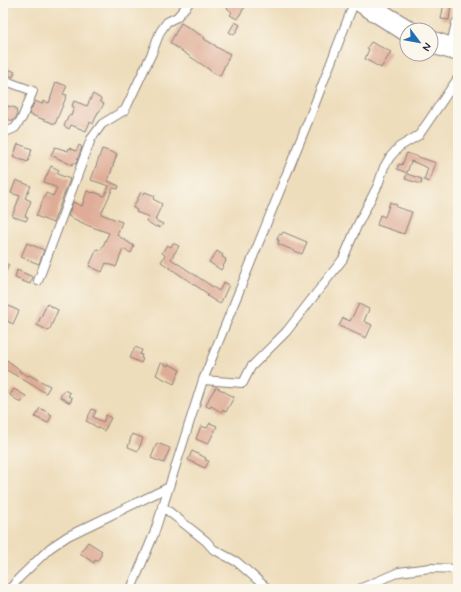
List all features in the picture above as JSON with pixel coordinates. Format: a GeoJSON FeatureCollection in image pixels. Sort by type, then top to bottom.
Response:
{"type":"FeatureCollection","features":[{"type":"Feature","properties":{"kind":"highway"},"geometry":{"type":"LineString","coordinates":[[354,3],[399,31]]}},
{"type":"Feature","properties":{"kind":"highway"},"geometry":{"type":"LineString","coordinates":[[371,3],[402,22]]}},
{"type":"Feature","properties":{"kind":"highway"},"geometry":{"type":"LineString","coordinates":[[439,40],[454,45]]}},
{"type":"Feature","properties":{"kind":"highway"},"geometry":{"type":"LineString","coordinates":[[439,49],[458,55]]}},
{"type":"Feature","properties":{"kind":"street"},"geometry":{"type":"LineString","coordinates":[[38,281],[91,139],[102,124],[125,110],[152,53],[160,32],[167,22],[177,17],[189,3]]}},
{"type":"Feature","properties":{"kind":"street"},"geometry":{"type":"LineString","coordinates":[[132,589],[154,534],[167,488],[203,380],[309,119],[354,3]]}},
{"type":"Feature","properties":{"kind":"street"},"geometry":{"type":"LineString","coordinates":[[454,45],[456,23]]}},
{"type":"Feature","properties":{"kind":"street"},"geometry":{"type":"LineString","coordinates":[[203,380],[243,383],[251,367],[286,332],[345,255],[357,226],[378,185],[384,167],[390,157],[398,147],[419,135],[458,78]]}},
{"type":"Feature","properties":{"kind":"street"},"geometry":{"type":"LineString","coordinates":[[3,80],[33,91],[22,118],[15,128],[3,134]]}},
{"type":"Feature","properties":{"kind":"street"},"geometry":{"type":"LineString","coordinates":[[10,589],[19,578],[50,548],[68,536],[167,488]]}},
{"type":"Feature","properties":{"kind":"street"},"geometry":{"type":"LineString","coordinates":[[162,506],[200,536],[213,549],[237,562],[268,589]]}},
{"type":"Feature","properties":{"kind":"street"},"geometry":{"type":"LineString","coordinates":[[359,589],[399,572],[430,568],[458,569]]}},
{"type":"Feature","properties":{"kind":"building"},"geometry":{"type":"Polygon","coordinates":[[[230,3],[243,3],[246,5],[237,19],[230,15],[232,12],[227,8],[230,3]]]}},
{"type":"Feature","properties":{"kind":"building"},"geometry":{"type":"Polygon","coordinates":[[[444,3],[451,4],[449,20],[441,19],[444,3]]]}},
{"type":"Feature","properties":{"kind":"building"},"geometry":{"type":"Polygon","coordinates":[[[235,22],[240,25],[234,35],[229,32],[235,22]]]}},
{"type":"Feature","properties":{"kind":"building"},"geometry":{"type":"Polygon","coordinates":[[[181,23],[205,38],[204,39],[216,47],[230,54],[220,76],[210,71],[170,43],[181,23]]]}},
{"type":"Feature","properties":{"kind":"building"},"geometry":{"type":"Polygon","coordinates":[[[371,42],[391,52],[381,68],[365,59],[369,49],[367,48],[371,42]]]}},
{"type":"Feature","properties":{"kind":"building"},"geometry":{"type":"Polygon","coordinates":[[[6,68],[15,72],[13,77],[4,73],[6,68]]]}},
{"type":"Feature","properties":{"kind":"building"},"geometry":{"type":"Polygon","coordinates":[[[56,82],[67,86],[63,94],[67,95],[55,124],[29,114],[35,101],[42,104],[43,101],[49,103],[56,82]]]}},
{"type":"Feature","properties":{"kind":"building"},"geometry":{"type":"Polygon","coordinates":[[[93,94],[101,99],[100,101],[104,104],[98,112],[93,124],[90,122],[86,131],[71,125],[69,129],[64,126],[69,115],[71,116],[74,101],[87,106],[93,94]]]}},
{"type":"Feature","properties":{"kind":"building"},"geometry":{"type":"Polygon","coordinates":[[[8,106],[16,108],[17,116],[13,121],[4,118],[8,106]]]}},
{"type":"Feature","properties":{"kind":"building"},"geometry":{"type":"Polygon","coordinates":[[[18,144],[32,149],[28,162],[13,157],[18,144]]]}},
{"type":"Feature","properties":{"kind":"building"},"geometry":{"type":"Polygon","coordinates":[[[79,145],[82,147],[76,164],[73,163],[72,165],[51,155],[55,147],[68,151],[69,148],[76,151],[79,145]]]}},
{"type":"Feature","properties":{"kind":"building"},"geometry":{"type":"Polygon","coordinates":[[[102,149],[117,154],[108,181],[119,186],[118,189],[113,188],[101,214],[122,222],[117,235],[134,246],[131,253],[123,249],[116,267],[106,263],[102,272],[89,266],[97,249],[101,250],[109,233],[68,216],[73,202],[82,206],[87,191],[104,196],[109,186],[91,180],[102,149]]]}},
{"type":"Feature","properties":{"kind":"building"},"geometry":{"type":"Polygon","coordinates":[[[407,153],[436,163],[429,182],[424,180],[428,168],[411,161],[407,173],[397,169],[399,164],[402,165],[407,153]]]}},
{"type":"Feature","properties":{"kind":"building"},"geometry":{"type":"Polygon","coordinates":[[[51,166],[59,170],[57,174],[70,179],[53,223],[36,216],[46,193],[53,196],[57,188],[44,182],[51,166]]]}},
{"type":"Feature","properties":{"kind":"building"},"geometry":{"type":"Polygon","coordinates":[[[407,174],[422,179],[421,184],[405,179],[407,174]]]}},
{"type":"Feature","properties":{"kind":"building"},"geometry":{"type":"Polygon","coordinates":[[[16,180],[31,186],[25,198],[31,201],[25,216],[28,217],[26,221],[12,216],[20,196],[11,193],[16,180]]]}},
{"type":"Feature","properties":{"kind":"building"},"geometry":{"type":"Polygon","coordinates":[[[141,192],[155,196],[153,199],[162,204],[155,220],[163,224],[160,228],[146,221],[149,217],[136,212],[137,210],[133,208],[141,192]]]}},
{"type":"Feature","properties":{"kind":"building"},"geometry":{"type":"Polygon","coordinates":[[[390,202],[397,205],[396,207],[412,212],[404,234],[377,225],[380,215],[385,217],[390,202]]]}},
{"type":"Feature","properties":{"kind":"building"},"geometry":{"type":"Polygon","coordinates":[[[283,232],[307,242],[302,254],[278,244],[279,240],[277,240],[279,234],[281,235],[283,232]]]}},
{"type":"Feature","properties":{"kind":"building"},"geometry":{"type":"Polygon","coordinates":[[[27,243],[44,250],[39,264],[21,257],[27,243]]]}},
{"type":"Feature","properties":{"kind":"building"},"geometry":{"type":"Polygon","coordinates":[[[173,243],[179,246],[171,259],[219,291],[224,282],[229,285],[220,304],[161,262],[165,255],[162,253],[167,245],[171,247],[173,243]]]}},
{"type":"Feature","properties":{"kind":"building"},"geometry":{"type":"Polygon","coordinates":[[[217,251],[226,259],[221,270],[209,262],[217,251]]]}},
{"type":"Feature","properties":{"kind":"building"},"geometry":{"type":"Polygon","coordinates":[[[3,262],[9,265],[3,278],[3,262]]]}},
{"type":"Feature","properties":{"kind":"building"},"geometry":{"type":"Polygon","coordinates":[[[17,270],[33,277],[30,284],[15,278],[17,270]]]}},
{"type":"Feature","properties":{"kind":"building"},"geometry":{"type":"Polygon","coordinates":[[[47,304],[58,310],[49,331],[37,325],[47,304]]]}},
{"type":"Feature","properties":{"kind":"building"},"geometry":{"type":"Polygon","coordinates":[[[359,304],[369,309],[364,321],[372,325],[366,338],[339,326],[343,318],[350,321],[359,304]]]}},
{"type":"Feature","properties":{"kind":"building"},"geometry":{"type":"Polygon","coordinates":[[[7,305],[19,311],[13,324],[3,319],[7,305]]]}},
{"type":"Feature","properties":{"kind":"building"},"geometry":{"type":"Polygon","coordinates":[[[135,347],[142,350],[140,355],[142,355],[141,358],[143,359],[141,363],[130,358],[135,347]]]}},
{"type":"Feature","properties":{"kind":"building"},"geometry":{"type":"Polygon","coordinates":[[[7,360],[20,370],[19,371],[50,386],[46,393],[3,368],[3,361],[5,363],[7,360]]]}},
{"type":"Feature","properties":{"kind":"building"},"geometry":{"type":"Polygon","coordinates":[[[161,363],[168,366],[169,364],[180,370],[174,384],[156,375],[161,363]]]}},
{"type":"Feature","properties":{"kind":"building"},"geometry":{"type":"Polygon","coordinates":[[[216,387],[234,397],[226,412],[222,410],[221,412],[211,406],[210,408],[206,406],[216,387]]]}},
{"type":"Feature","properties":{"kind":"building"},"geometry":{"type":"Polygon","coordinates":[[[14,389],[26,396],[21,403],[10,395],[14,389]]]}},
{"type":"Feature","properties":{"kind":"building"},"geometry":{"type":"Polygon","coordinates":[[[64,390],[70,393],[68,396],[72,398],[70,403],[60,397],[64,390]]]}},
{"type":"Feature","properties":{"kind":"building"},"geometry":{"type":"Polygon","coordinates":[[[40,408],[52,415],[48,423],[35,417],[40,408]]]}},
{"type":"Feature","properties":{"kind":"building"},"geometry":{"type":"Polygon","coordinates":[[[92,409],[96,411],[93,417],[103,422],[106,415],[111,418],[104,431],[86,421],[92,409]]]}},
{"type":"Feature","properties":{"kind":"building"},"geometry":{"type":"Polygon","coordinates":[[[210,423],[217,426],[208,444],[196,439],[201,426],[207,428],[210,423]]]}},
{"type":"Feature","properties":{"kind":"building"},"geometry":{"type":"Polygon","coordinates":[[[132,434],[143,438],[138,451],[128,447],[132,434]]]}},
{"type":"Feature","properties":{"kind":"building"},"geometry":{"type":"Polygon","coordinates":[[[157,443],[170,448],[164,463],[151,458],[157,443]]]}},
{"type":"Feature","properties":{"kind":"building"},"geometry":{"type":"Polygon","coordinates":[[[192,451],[209,461],[205,468],[188,460],[192,451]]]}},
{"type":"Feature","properties":{"kind":"building"},"geometry":{"type":"Polygon","coordinates":[[[88,542],[102,551],[100,553],[102,554],[97,561],[95,560],[94,563],[80,553],[88,542]]]}}]}
